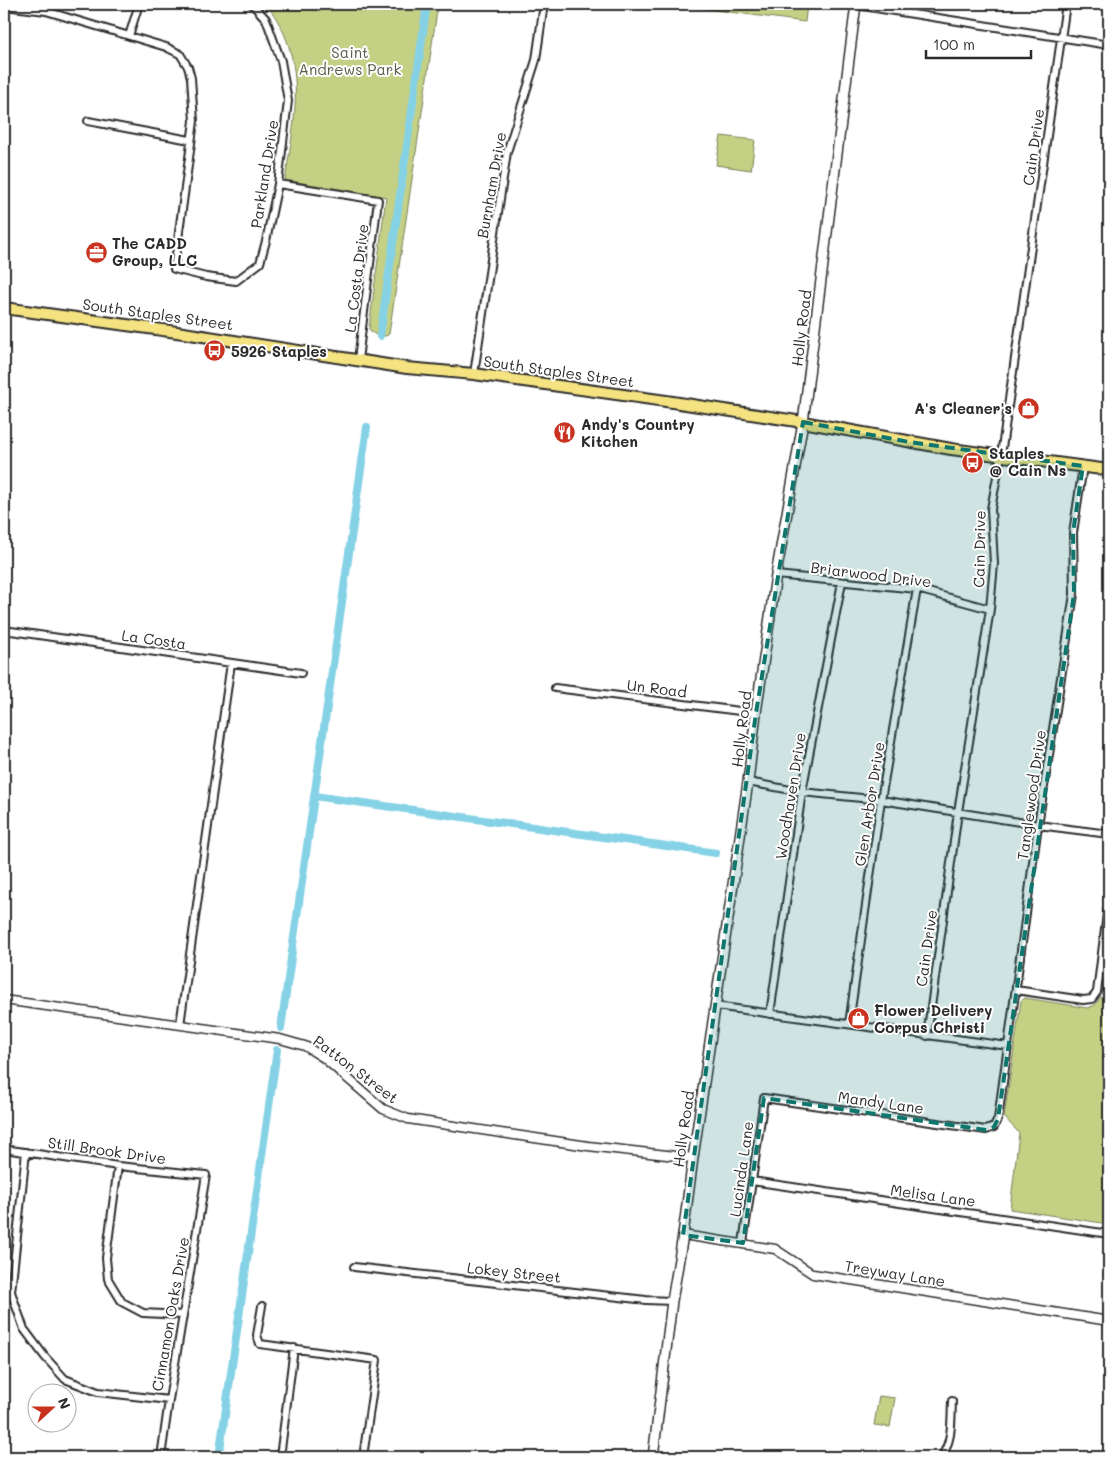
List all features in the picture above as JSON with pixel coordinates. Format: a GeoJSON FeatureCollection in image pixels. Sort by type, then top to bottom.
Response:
{"type":"FeatureCollection","features":[{"type":"Feature","properties":{"kind":"main road","name":"Holly Road"},"geometry":{"type":"LineString","coordinates":[[653,1457],[672,1301],[748,782],[776,575],[803,422],[856,4]]}},
{"type":"Feature","properties":{"kind":"main road","name":"South Staples Street"},"geometry":{"type":"LineString","coordinates":[[4,308],[177,332],[423,370],[474,374],[803,422],[951,449],[1109,470]]}},
{"type":"Feature","properties":{"kind":"street"},"geometry":{"type":"LineString","coordinates":[[46,11],[48,4]]}},
{"type":"Feature","properties":{"kind":"street"},"geometry":{"type":"LineString","coordinates":[[129,36],[139,4]]}},
{"type":"Feature","properties":{"kind":"street","name":"Parkland Drive"},"geometry":{"type":"LineString","coordinates":[[190,140],[174,269],[219,280],[236,281],[248,274],[260,263],[278,184],[288,101],[281,61],[266,18],[252,4]]}},
{"type":"Feature","properties":{"kind":"street","name":"Burnham Drive"},"geometry":{"type":"LineString","coordinates":[[474,374],[507,152],[536,60],[544,4]]}},
{"type":"Feature","properties":{"kind":"street"},"geometry":{"type":"LineString","coordinates":[[856,4],[1109,45]]}},
{"type":"Feature","properties":{"kind":"street","name":"Cain Drive"},"geometry":{"type":"LineString","coordinates":[[927,1036],[958,812],[990,609],[994,564],[991,509],[1001,455],[1066,4]]}},
{"type":"Feature","properties":{"kind":"street"},"geometry":{"type":"LineString","coordinates":[[4,6],[46,11],[129,36],[180,54],[188,67],[191,78],[194,121],[190,140],[88,121]]}},
{"type":"Feature","properties":{"kind":"street","name":"La Costa Drive"},"geometry":{"type":"LineString","coordinates":[[278,184],[378,200],[358,360]]}},
{"type":"Feature","properties":{"kind":"street","name":"Tanglewood Drive"},"geometry":{"type":"LineString","coordinates":[[994,1127],[998,1119],[1038,825],[1074,594],[1073,533],[1083,466]]}},
{"type":"Feature","properties":{"kind":"street","name":"Briarwood Drive"},"geometry":{"type":"LineString","coordinates":[[776,575],[917,589],[990,609]]}},
{"type":"Feature","properties":{"kind":"street","name":"Woodhaven Drive"},"geometry":{"type":"LineString","coordinates":[[770,1014],[802,792],[842,582]]}},
{"type":"Feature","properties":{"kind":"street","name":"Glen Arbor Drive"},"geometry":{"type":"LineString","coordinates":[[849,1024],[881,800],[917,589]]}},
{"type":"Feature","properties":{"kind":"street","name":"La Costa"},"geometry":{"type":"LineString","coordinates":[[4,630],[301,673]]}},
{"type":"Feature","properties":{"kind":"street"},"geometry":{"type":"LineString","coordinates":[[180,1025],[231,663]]}},
{"type":"Feature","properties":{"kind":"street","name":"Un Road"},"geometry":{"type":"LineString","coordinates":[[555,688],[756,713]]}},
{"type":"Feature","properties":{"kind":"street"},"geometry":{"type":"LineString","coordinates":[[748,782],[802,792],[881,800],[1038,825],[1109,834]]}},
{"type":"Feature","properties":{"kind":"street"},"geometry":{"type":"LineString","coordinates":[[1016,990],[1084,1000],[1092,998],[1097,992],[1109,898]]}},
{"type":"Feature","properties":{"kind":"street","name":"Patton Street"},"geometry":{"type":"LineString","coordinates":[[4,1000],[280,1040],[305,1046],[324,1058],[383,1109],[408,1119],[588,1146],[693,1158]]}},
{"type":"Feature","properties":{"kind":"street"},"geometry":{"type":"LineString","coordinates":[[715,1006],[1008,1046]]}},
{"type":"Feature","properties":{"kind":"street","name":"Mandy Lane"},"geometry":{"type":"LineString","coordinates":[[764,1098],[986,1130],[994,1127]]}},
{"type":"Feature","properties":{"kind":"street","name":"Lucinda Lane"},"geometry":{"type":"LineString","coordinates":[[743,1243],[764,1098]]}},
{"type":"Feature","properties":{"kind":"street","name":"Still Brook Drive"},"geometry":{"type":"LineString","coordinates":[[4,1148],[118,1166],[206,1175]]}},
{"type":"Feature","properties":{"kind":"street"},"geometry":{"type":"LineString","coordinates":[[26,1152],[11,1292],[24,1329],[45,1357],[65,1379],[98,1392],[168,1400]]}},
{"type":"Feature","properties":{"kind":"street"},"geometry":{"type":"LineString","coordinates":[[118,1166],[106,1258],[108,1280],[122,1302],[143,1313],[183,1315]]}},
{"type":"Feature","properties":{"kind":"street","name":"Cinnamon Oaks Drive"},"geometry":{"type":"LineString","coordinates":[[161,1457],[168,1400],[206,1175]]}},
{"type":"Feature","properties":{"kind":"street","name":"Melisa Lane"},"geometry":{"type":"LineString","coordinates":[[752,1181],[1109,1234]]}},
{"type":"Feature","properties":{"kind":"street","name":"Treyway Lane"},"geometry":{"type":"LineString","coordinates":[[683,1235],[775,1249],[813,1274],[1109,1321]]}},
{"type":"Feature","properties":{"kind":"street","name":"Lokey Street"},"geometry":{"type":"LineString","coordinates":[[354,1267],[639,1299],[672,1301]]}},
{"type":"Feature","properties":{"kind":"street"},"geometry":{"type":"LineString","coordinates":[[262,1306],[257,1334],[260,1344],[377,1360],[363,1457]]}},
{"type":"Feature","properties":{"kind":"street"},"geometry":{"type":"LineString","coordinates":[[280,1457],[294,1348]]}},
{"type":"Feature","properties":{"kind":"street"},"geometry":{"type":"LineString","coordinates":[[941,1457],[946,1450],[951,1435],[952,1401]]}},
{"type":"Feature","properties":{"kind":"highlighted area"},"geometry":{"type":"Polygon","coordinates":[[[803,422],[909,442],[1083,466],[1073,533],[1074,594],[998,1119],[994,1127],[986,1130],[764,1098],[743,1243],[683,1235],[756,713],[803,422]]]}},
{"type":"Feature","properties":{"kind":"green space","name":"Saint Andrews Park"},"geometry":{"type":"Polygon","coordinates":[[[266,4],[438,4],[389,334],[386,336],[374,334],[369,329],[386,197],[285,180],[295,111],[294,67],[289,45],[280,24],[266,4]]]}},
{"type":"Feature","properties":{"kind":"green space"},"geometry":{"type":"Polygon","coordinates":[[[669,4],[807,4],[805,22],[669,4]]]}},
{"type":"Feature","properties":{"kind":"green space"},"geometry":{"type":"Polygon","coordinates":[[[721,136],[755,140],[751,170],[716,165],[721,136]]]}},
{"type":"Feature","properties":{"kind":"green space"},"geometry":{"type":"Polygon","coordinates":[[[1101,997],[1109,998],[1109,1224],[1010,1209],[1019,1133],[1004,1117],[1021,1001],[1025,998],[1088,1008],[1095,1005],[1101,997]]]}},
{"type":"Feature","properties":{"kind":"green space"},"geometry":{"type":"Polygon","coordinates":[[[879,1396],[895,1398],[890,1427],[874,1425],[879,1396]]]}},
{"type":"Feature","properties":{"kind":"waterway"},"geometry":{"type":"LineString","coordinates":[[380,336],[427,4]]}},
{"type":"Feature","properties":{"kind":"waterway"},"geometry":{"type":"LineString","coordinates":[[281,1028],[367,427]]}},
{"type":"Feature","properties":{"kind":"waterway"},"geometry":{"type":"LineString","coordinates":[[314,796],[716,853]]}},
{"type":"Feature","properties":{"kind":"waterway"},"geometry":{"type":"LineString","coordinates":[[219,1457],[277,1050]]}},
{"type":"Feature","properties":{"kind":"place","name":"The CADD Group, LLC"},"geometry":{"type":"Point","coordinates":[96,252]}},
{"type":"Feature","properties":{"kind":"place","name":"5926 Staples"},"geometry":{"type":"Point","coordinates":[215,351]}},
{"type":"Feature","properties":{"kind":"place","name":"A's Cleaner's"},"geometry":{"type":"Point","coordinates":[1028,408]}},
{"type":"Feature","properties":{"kind":"place","name":"Andy's Country Kitchen"},"geometry":{"type":"Point","coordinates":[565,433]}},
{"type":"Feature","properties":{"kind":"place","name":"Staples @ Cain Ns"},"geometry":{"type":"Point","coordinates":[973,462]}},
{"type":"Feature","properties":{"kind":"place","name":"Flower Delivery Corpus Christi"},"geometry":{"type":"Point","coordinates":[858,1019]}}]}
